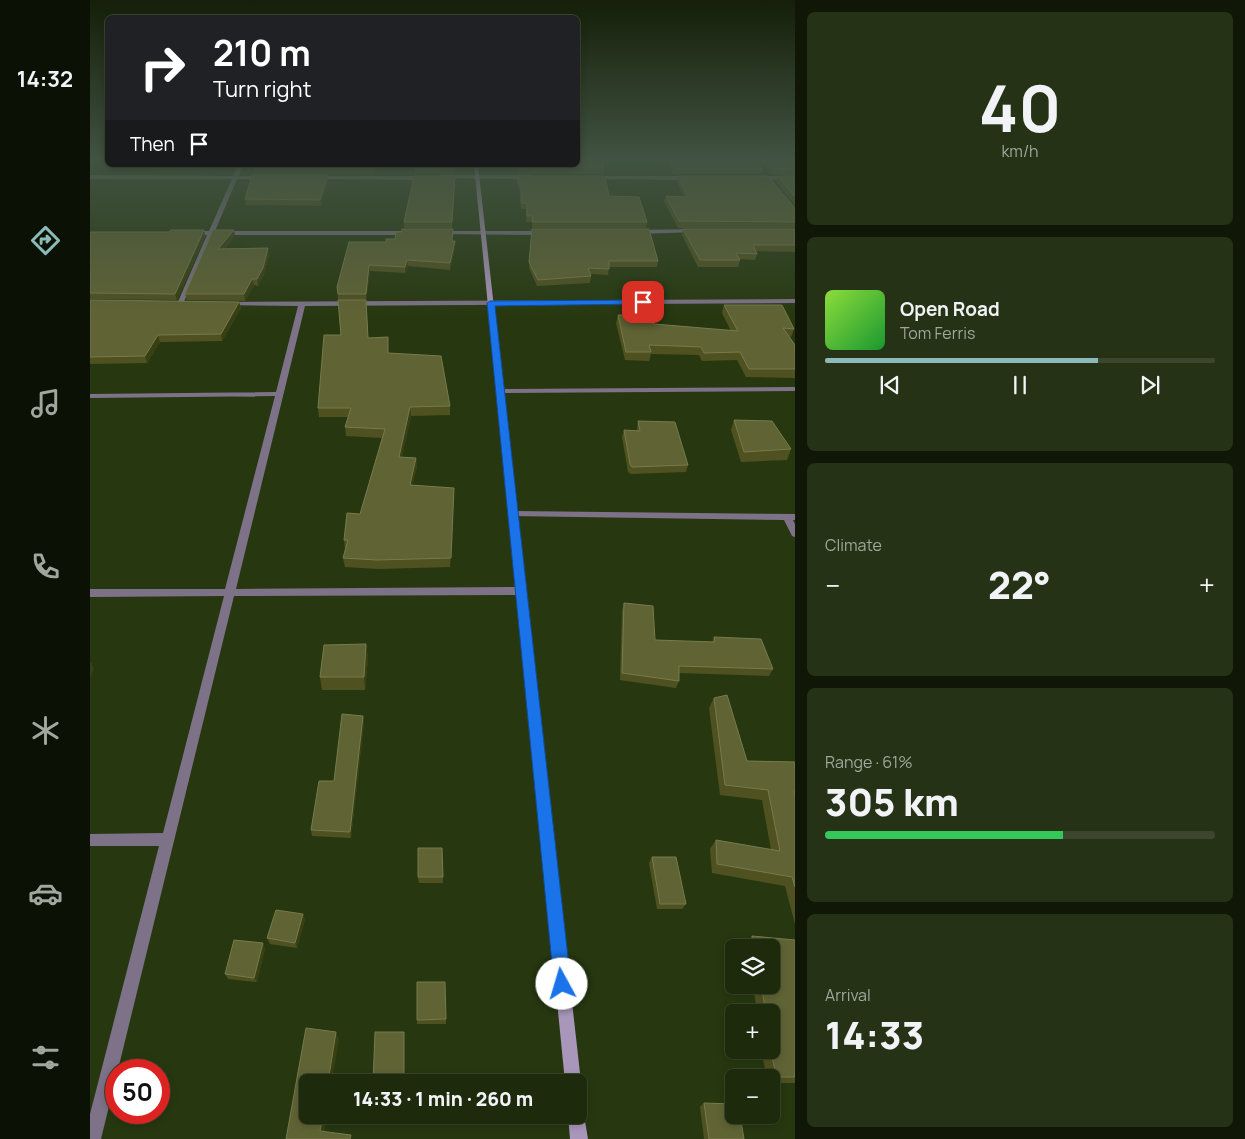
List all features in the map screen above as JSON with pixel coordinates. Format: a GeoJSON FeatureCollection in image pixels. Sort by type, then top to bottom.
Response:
{"type":"FeatureCollection","features":[{"type":"Feature","properties":{"kind":"main road"},"geometry":{"type":"LineString","coordinates":[[481,211],[572,1074]]}},
{"type":"Feature","properties":{"kind":"main road"},"geometry":{"type":"LineString","coordinates":[[577,1124],[579,1139]]}},
{"type":"Feature","properties":{"kind":"street"},"geometry":{"type":"LineString","coordinates":[[180,304],[220,211]]}},
{"type":"Feature","properties":{"kind":"street"},"geometry":{"type":"LineString","coordinates":[[629,232],[707,231]]}},
{"type":"Feature","properties":{"kind":"street"},"geometry":{"type":"LineString","coordinates":[[180,233],[415,233]]}},
{"type":"Feature","properties":{"kind":"street"},"geometry":{"type":"LineString","coordinates":[[434,233],[551,233]]}},
{"type":"Feature","properties":{"kind":"street"},"geometry":{"type":"LineString","coordinates":[[218,304],[795,302]]}},
{"type":"Feature","properties":{"kind":"street"},"geometry":{"type":"LineString","coordinates":[[171,304],[190,304]]}},
{"type":"Feature","properties":{"kind":"street"},"geometry":{"type":"LineString","coordinates":[[92,1139],[302,305]]}},
{"type":"Feature","properties":{"kind":"street"},"geometry":{"type":"LineString","coordinates":[[500,391],[795,389]]}},
{"type":"Feature","properties":{"kind":"street"},"geometry":{"type":"LineString","coordinates":[[90,396],[279,394]]}},
{"type":"Feature","properties":{"kind":"street"},"geometry":{"type":"LineString","coordinates":[[513,514],[791,517],[795,534]]}},
{"type":"Feature","properties":{"kind":"street"},"geometry":{"type":"LineString","coordinates":[[90,594],[230,591],[521,591]]}},
{"type":"Feature","properties":{"kind":"street"},"geometry":{"type":"LineString","coordinates":[[90,840],[167,839]]}},
{"type":"Feature","properties":{"kind":"building"},"geometry":{"type":"Polygon","coordinates":[[[406,211],[453,211],[452,222],[404,222],[406,211]]]}},
{"type":"Feature","properties":{"kind":"building"},"geometry":{"type":"Polygon","coordinates":[[[527,211],[644,211],[647,222],[532,222],[533,216],[527,216],[527,211]]]}},
{"type":"Feature","properties":{"kind":"building"},"geometry":{"type":"Polygon","coordinates":[[[674,211],[795,211],[795,222],[679,221],[674,211]]]}},
{"type":"Feature","properties":{"kind":"building"},"geometry":{"type":"Polygon","coordinates":[[[402,229],[453,229],[452,241],[455,241],[450,263],[407,260],[405,267],[369,265],[366,294],[338,294],[337,287],[349,242],[386,242],[386,239],[395,239],[396,232],[402,232],[402,229]]]}},
{"type":"Feature","properties":{"kind":"building"},"geometry":{"type":"Polygon","coordinates":[[[532,229],[649,229],[658,261],[609,261],[609,269],[588,268],[591,276],[538,280],[529,262],[532,229]]]}},
{"type":"Feature","properties":{"kind":"building"},"geometry":{"type":"Polygon","coordinates":[[[683,229],[795,229],[795,245],[753,245],[757,254],[736,253],[740,260],[700,260],[683,229]]]}},
{"type":"Feature","properties":{"kind":"building"},"geometry":{"type":"Polygon","coordinates":[[[171,230],[204,230],[175,294],[90,293],[90,232],[169,232],[171,230]]]}},
{"type":"Feature","properties":{"kind":"building"},"geometry":{"type":"Polygon","coordinates":[[[213,230],[234,230],[218,249],[268,248],[263,268],[257,279],[252,279],[244,294],[185,294],[213,230]]]}},
{"type":"Feature","properties":{"kind":"building"},"geometry":{"type":"Polygon","coordinates":[[[90,300],[239,302],[221,334],[158,335],[145,356],[90,357],[90,300]]]}},
{"type":"Feature","properties":{"kind":"building"},"geometry":{"type":"Polygon","coordinates":[[[338,300],[366,300],[368,338],[388,337],[388,353],[441,356],[450,406],[410,407],[399,457],[416,458],[410,485],[454,488],[451,558],[377,560],[343,558],[348,540],[344,540],[347,513],[360,514],[385,429],[345,427],[351,408],[318,408],[324,335],[341,335],[338,300]]]}},
{"type":"Feature","properties":{"kind":"building"},"geometry":{"type":"Polygon","coordinates":[[[724,305],[782,305],[794,329],[783,328],[795,345],[795,369],[749,369],[740,352],[704,353],[701,347],[649,345],[651,352],[626,352],[618,315],[650,315],[654,324],[738,331],[724,305]]]}},
{"type":"Feature","properties":{"kind":"building"},"geometry":{"type":"Polygon","coordinates":[[[734,420],[772,421],[791,449],[744,452],[734,420]]]}},
{"type":"Feature","properties":{"kind":"building"},"geometry":{"type":"Polygon","coordinates":[[[638,421],[675,422],[688,465],[632,467],[624,430],[640,431],[638,421]]]}},
{"type":"Feature","properties":{"kind":"building"},"geometry":{"type":"Polygon","coordinates":[[[624,603],[653,606],[655,640],[715,642],[714,637],[761,639],[773,669],[679,666],[679,681],[622,673],[624,603]]]}},
{"type":"Feature","properties":{"kind":"building"},"geometry":{"type":"Polygon","coordinates":[[[366,644],[364,677],[320,677],[324,645],[366,644]]]}},
{"type":"Feature","properties":{"kind":"building"},"geometry":{"type":"Polygon","coordinates":[[[727,695],[747,761],[795,762],[795,887],[792,877],[717,864],[716,840],[780,851],[768,790],[725,785],[714,698],[727,695]]]}},
{"type":"Feature","properties":{"kind":"building"},"geometry":{"type":"Polygon","coordinates":[[[342,714],[363,716],[350,832],[311,830],[319,781],[334,781],[342,714]]]}},
{"type":"Feature","properties":{"kind":"building"},"geometry":{"type":"Polygon","coordinates":[[[418,848],[442,848],[443,877],[418,877],[418,848]]]}},
{"type":"Feature","properties":{"kind":"building"},"geometry":{"type":"Polygon","coordinates":[[[652,857],[676,857],[686,904],[660,904],[652,857]]]}},
{"type":"Feature","properties":{"kind":"building"},"geometry":{"type":"Polygon","coordinates":[[[276,910],[303,914],[295,943],[267,938],[276,910]]]}},
{"type":"Feature","properties":{"kind":"building"},"geometry":{"type":"Polygon","coordinates":[[[752,936],[795,940],[795,1077],[780,1077],[780,1069],[775,1069],[772,1059],[780,1059],[780,1004],[765,1004],[763,994],[780,994],[780,939],[752,939],[752,936]]]}},
{"type":"Feature","properties":{"kind":"building"},"geometry":{"type":"Polygon","coordinates":[[[234,940],[263,943],[254,978],[225,974],[234,940]]]}},
{"type":"Feature","properties":{"kind":"building"},"geometry":{"type":"Polygon","coordinates":[[[417,982],[445,982],[446,1019],[417,1020],[417,982]]]}},
{"type":"Feature","properties":{"kind":"building"},"geometry":{"type":"Polygon","coordinates":[[[306,1028],[336,1032],[329,1074],[299,1074],[299,1124],[321,1124],[320,1131],[351,1135],[350,1139],[286,1139],[306,1028]]]}},
{"type":"Feature","properties":{"kind":"building"},"geometry":{"type":"Polygon","coordinates":[[[375,1032],[404,1032],[404,1074],[373,1074],[375,1032]]]}},
{"type":"Feature","properties":{"kind":"building"},"geometry":{"type":"Polygon","coordinates":[[[704,1103],[725,1104],[725,1124],[742,1124],[744,1139],[709,1139],[704,1103]]]}},
{"type":"Feature","properties":{"kind":"route"},"geometry":{"type":"LineString","coordinates":[[562,984],[490,303],[643,302]]}}]}
